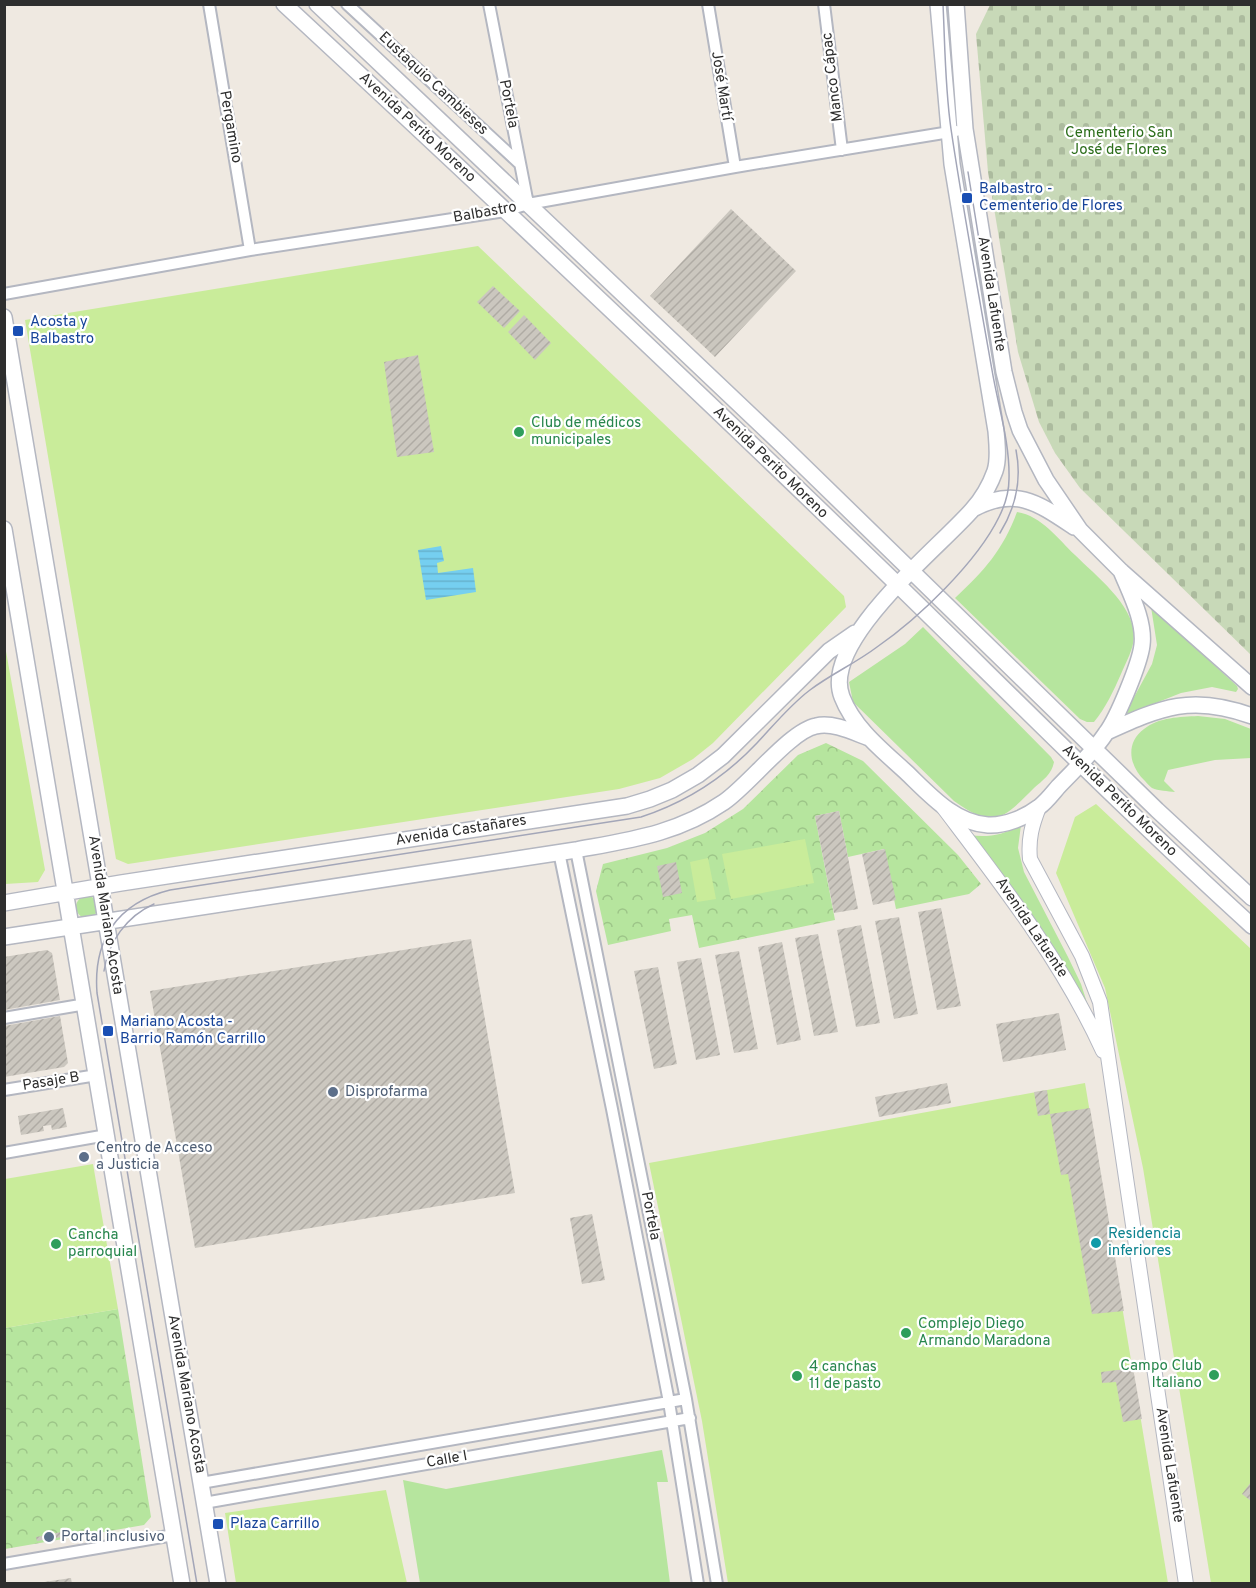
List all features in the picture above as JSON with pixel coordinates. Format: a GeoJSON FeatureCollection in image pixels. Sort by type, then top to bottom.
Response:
{"type":"FeatureCollection","features":[{"type":"Feature","properties":{"kind":"main road","name":"Avenida Perito Moreno"},"geometry":{"type":"LineString","coordinates":[[284,4],[898,585],[1166,848],[1251,926]]}},
{"type":"Feature","properties":{"kind":"main road","name":"Avenida Perito Moreno"},"geometry":{"type":"LineString","coordinates":[[317,4],[912,571],[1157,810],[1251,898]]}},
{"type":"Feature","properties":{"kind":"main road","name":"Avenida Lafuente"},"geometry":{"type":"LineString","coordinates":[[956,4],[965,129],[1004,372],[1014,412],[1032,455],[1046,480],[1080,530],[1121,572],[1141,626],[1142,644],[1130,682],[1107,732]]}},
{"type":"Feature","properties":{"kind":"main road","name":"Avenida Lafuente"},"geometry":{"type":"LineString","coordinates":[[858,631],[898,585],[973,509],[995,470],[998,451],[958,206],[949,132],[941,9]]}},
{"type":"Feature","properties":{"kind":"main road","name":"Avenida Mariano Acosta"},"geometry":{"type":"LineString","coordinates":[[4,317],[218,1584]]}},
{"type":"Feature","properties":{"kind":"main road","name":"Avenida Lafuente"},"geometry":{"type":"LineString","coordinates":[[973,509],[997,498],[1016,497],[1046,508],[1080,530]]}},
{"type":"Feature","properties":{"kind":"main road"},"geometry":{"type":"LineString","coordinates":[[4,529],[86,1004],[182,1584]]}},
{"type":"Feature","properties":{"kind":"main road"},"geometry":{"type":"LineString","coordinates":[[1121,572],[1251,687]]}},
{"type":"Feature","properties":{"kind":"main road","name":"Avenida Castañares"},"geometry":{"type":"LineString","coordinates":[[4,903],[101,886],[627,806],[650,799],[698,775],[723,756],[829,651],[840,641],[858,631]]}},
{"type":"Feature","properties":{"kind":"main road"},"geometry":{"type":"LineString","coordinates":[[858,631],[842,660],[839,681],[841,696],[869,738],[940,804],[964,818],[989,825],[1003,824],[1039,807],[1107,732],[1166,707],[1189,704],[1213,705],[1251,716]]}},
{"type":"Feature","properties":{"kind":"main road"},"geometry":{"type":"LineString","coordinates":[[4,937],[576,850],[652,836],[698,818],[725,801],[807,729],[825,725],[869,738]]}},
{"type":"Feature","properties":{"kind":"street","name":"Pergamino"},"geometry":{"type":"LineString","coordinates":[[209,4],[250,250]]}},
{"type":"Feature","properties":{"kind":"street","name":"Eustaquio Cambieses"},"geometry":{"type":"LineString","coordinates":[[347,4],[519,164]]}},
{"type":"Feature","properties":{"kind":"street","name":"Portela"},"geometry":{"type":"LineString","coordinates":[[489,4],[528,204]]}},
{"type":"Feature","properties":{"kind":"street","name":"José Martí"},"geometry":{"type":"LineString","coordinates":[[708,4],[735,167]]}},
{"type":"Feature","properties":{"kind":"street","name":"Manco Cápac"},"geometry":{"type":"LineString","coordinates":[[824,4],[842,150]]}},
{"type":"Feature","properties":{"kind":"street","name":"Balbastro"},"geometry":{"type":"LineString","coordinates":[[4,294],[250,250],[505,211],[528,204],[735,167],[965,129]]}},
{"type":"Feature","properties":{"kind":"street","name":"Avenida Lafuente"},"geometry":{"type":"LineString","coordinates":[[940,804],[994,873],[1052,956],[1086,1014],[1108,1061]]}},
{"type":"Feature","properties":{"kind":"street","name":"Avenida Lafuente"},"geometry":{"type":"LineString","coordinates":[[1039,807],[1030,829],[1028,845],[1030,859],[1082,956],[1100,1002],[1186,1584]]}},
{"type":"Feature","properties":{"kind":"street","name":"Portela"},"geometry":{"type":"LineString","coordinates":[[576,850],[690,1418],[717,1584]]}},
{"type":"Feature","properties":{"kind":"street","name":"Portela"},"geometry":{"type":"LineString","coordinates":[[559,852],[669,1402],[698,1584]]}},
{"type":"Feature","properties":{"kind":"street"},"geometry":{"type":"LineString","coordinates":[[4,1018],[86,1004]]}},
{"type":"Feature","properties":{"kind":"street","name":"Pasaje B"},"geometry":{"type":"LineString","coordinates":[[4,1090],[97,1075]]}},
{"type":"Feature","properties":{"kind":"street"},"geometry":{"type":"LineString","coordinates":[[4,1153],[107,1136]]}},
{"type":"Feature","properties":{"kind":"street","name":"Calle I"},"geometry":{"type":"LineString","coordinates":[[201,1483],[686,1399]]}},
{"type":"Feature","properties":{"kind":"street","name":"Calle I"},"geometry":{"type":"LineString","coordinates":[[204,1503],[672,1423],[690,1418]]}},
{"type":"Feature","properties":{"kind":"street"},"geometry":{"type":"LineString","coordinates":[[4,1564],[174,1535]]}},
{"type":"Feature","properties":{"kind":"green space","name":"Cementerio San José de Flores"},"geometry":{"type":"Polygon","coordinates":[[[990,5],[1251,5],[1251,655],[1080,488],[1055,453],[1039,422],[1018,352],[988,172],[976,34],[990,5]]]}},
{"type":"Feature","properties":{"kind":"green space"},"geometry":{"type":"Polygon","coordinates":[[[478,246],[844,596],[846,607],[713,743],[693,759],[660,778],[619,789],[128,864],[116,859],[25,320],[478,246]]]}},
{"type":"Feature","properties":{"kind":"green space"},"geometry":{"type":"Polygon","coordinates":[[[1017,512],[1034,518],[1056,535],[1112,591],[1132,623],[1133,645],[1109,699],[1094,722],[1080,719],[955,598],[992,559],[1017,512]]]}},
{"type":"Feature","properties":{"kind":"green space"},"geometry":{"type":"Polygon","coordinates":[[[1151,607],[1237,686],[1236,692],[1212,687],[1181,693],[1128,714],[1126,712],[1152,664],[1157,645],[1151,607]]]}},
{"type":"Feature","properties":{"kind":"green space"},"geometry":{"type":"Polygon","coordinates":[[[923,627],[1054,762],[1049,774],[1043,780],[1014,807],[997,817],[979,816],[954,801],[853,702],[849,682],[905,644],[923,627]]]}},
{"type":"Feature","properties":{"kind":"green space"},"geometry":{"type":"Polygon","coordinates":[[[4,640],[45,870],[38,882],[5,884],[4,640]]]}},
{"type":"Feature","properties":{"kind":"green space"},"geometry":{"type":"Polygon","coordinates":[[[1198,716],[1225,719],[1251,729],[1251,758],[1215,760],[1168,770],[1164,781],[1175,792],[1152,788],[1135,769],[1131,755],[1134,741],[1144,729],[1156,722],[1170,718],[1198,716]]]}},
{"type":"Feature","properties":{"kind":"green space"},"geometry":{"type":"Polygon","coordinates":[[[826,743],[863,761],[958,855],[981,884],[969,894],[896,909],[884,849],[848,857],[839,811],[815,816],[835,920],[699,948],[692,915],[669,919],[671,931],[608,945],[596,891],[603,864],[667,848],[705,833],[743,809],[798,755],[826,743]]]}},
{"type":"Feature","properties":{"kind":"green space","name":"Campo Club Italiano"},"geometry":{"type":"Polygon","coordinates":[[[1096,804],[1251,949],[1251,1583],[1211,1583],[1143,1168],[1105,988],[1056,873],[1075,817],[1096,804]]]}},
{"type":"Feature","properties":{"kind":"green space"},"geometry":{"type":"Polygon","coordinates":[[[1021,825],[1018,848],[1024,872],[1081,984],[1090,1012],[970,835],[997,834],[1021,825]]]}},
{"type":"Feature","properties":{"kind":"green space"},"geometry":{"type":"Polygon","coordinates":[[[805,839],[814,883],[731,899],[722,854],[805,839]]]}},
{"type":"Feature","properties":{"kind":"green space"},"geometry":{"type":"Polygon","coordinates":[[[708,858],[716,899],[697,902],[690,862],[708,858]]]}},
{"type":"Feature","properties":{"kind":"green space"},"geometry":{"type":"Polygon","coordinates":[[[87,896],[95,899],[98,907],[95,915],[87,918],[79,915],[76,907],[79,899],[87,896]]]}},
{"type":"Feature","properties":{"kind":"green space","name":"Complejo Diego Armando Maradona"},"geometry":{"type":"Polygon","coordinates":[[[1085,1083],[1168,1583],[728,1583],[702,1421],[649,1163],[1085,1083]]]}},
{"type":"Feature","properties":{"kind":"green space","name":"Cancha parroquial"},"geometry":{"type":"Polygon","coordinates":[[[93,1164],[118,1309],[5,1328],[5,1179],[93,1164]]]}},
{"type":"Feature","properties":{"kind":"green space"},"geometry":{"type":"Polygon","coordinates":[[[118,1309],[151,1517],[144,1525],[5,1549],[5,1328],[118,1309]]]}},
{"type":"Feature","properties":{"kind":"green space"},"geometry":{"type":"Polygon","coordinates":[[[662,1450],[668,1482],[657,1482],[670,1583],[420,1583],[403,1480],[446,1489],[662,1450]]]}},
{"type":"Feature","properties":{"kind":"green space"},"geometry":{"type":"Polygon","coordinates":[[[386,1490],[407,1583],[236,1583],[225,1513],[386,1490]]]}},
{"type":"Feature","properties":{"kind":"water"},"geometry":{"type":"Polygon","coordinates":[[[441,546],[444,561],[437,563],[438,573],[473,568],[476,592],[426,600],[418,550],[441,546]]]}},
{"type":"Feature","properties":{"kind":"building"},"geometry":{"type":"Polygon","coordinates":[[[731,209],[796,271],[715,357],[650,296],[731,209]]]}},
{"type":"Feature","properties":{"kind":"building"},"geometry":{"type":"Polygon","coordinates":[[[493,286],[520,311],[504,328],[477,302],[493,286]]]}},
{"type":"Feature","properties":{"kind":"building"},"geometry":{"type":"Polygon","coordinates":[[[524,315],[551,343],[535,360],[508,332],[524,315]]]}},
{"type":"Feature","properties":{"kind":"building"},"geometry":{"type":"Polygon","coordinates":[[[418,355],[434,452],[397,457],[384,362],[418,355]]]}},
{"type":"Feature","properties":{"kind":"building"},"geometry":{"type":"Polygon","coordinates":[[[839,811],[858,909],[834,913],[815,816],[839,811]]]}},
{"type":"Feature","properties":{"kind":"building"},"geometry":{"type":"Polygon","coordinates":[[[885,849],[896,900],[873,905],[862,854],[885,849]]]}},
{"type":"Feature","properties":{"kind":"building"},"geometry":{"type":"Polygon","coordinates":[[[676,862],[682,893],[663,897],[657,866],[676,862]]]}},
{"type":"Feature","properties":{"kind":"building"},"geometry":{"type":"Polygon","coordinates":[[[941,908],[961,1006],[937,1010],[918,912],[941,908]]]}},
{"type":"Feature","properties":{"kind":"building"},"geometry":{"type":"Polygon","coordinates":[[[899,917],[918,1014],[894,1019],[875,921],[899,917]]]}},
{"type":"Feature","properties":{"kind":"building"},"geometry":{"type":"Polygon","coordinates":[[[861,925],[880,1023],[856,1027],[837,930],[861,925]]]}},
{"type":"Feature","properties":{"kind":"building"},"geometry":{"type":"Polygon","coordinates":[[[818,934],[838,1032],[814,1036],[795,938],[818,934]]]}},
{"type":"Feature","properties":{"kind":"building","name":"Disprofarma"},"geometry":{"type":"Polygon","coordinates":[[[471,939],[515,1193],[195,1248],[150,991],[471,939]]]}},
{"type":"Feature","properties":{"kind":"building"},"geometry":{"type":"Polygon","coordinates":[[[782,942],[801,1040],[777,1045],[758,947],[782,942]]]}},
{"type":"Feature","properties":{"kind":"building"},"geometry":{"type":"Polygon","coordinates":[[[47,950],[52,953],[60,1000],[4,1010],[4,957],[47,950]]]}},
{"type":"Feature","properties":{"kind":"building"},"geometry":{"type":"Polygon","coordinates":[[[739,951],[758,1049],[734,1053],[715,955],[739,951]]]}},
{"type":"Feature","properties":{"kind":"building"},"geometry":{"type":"Polygon","coordinates":[[[701,958],[720,1055],[696,1060],[677,962],[701,958]]]}},
{"type":"Feature","properties":{"kind":"building"},"geometry":{"type":"Polygon","coordinates":[[[658,967],[677,1064],[654,1069],[634,971],[658,967]]]}},
{"type":"Feature","properties":{"kind":"building"},"geometry":{"type":"Polygon","coordinates":[[[1059,1013],[1066,1050],[1003,1062],[996,1024],[1059,1013]]]}},
{"type":"Feature","properties":{"kind":"building"},"geometry":{"type":"Polygon","coordinates":[[[60,1016],[68,1063],[64,1067],[4,1077],[4,1026],[60,1016]]]}},
{"type":"Feature","properties":{"kind":"building"},"geometry":{"type":"Polygon","coordinates":[[[947,1083],[951,1103],[879,1117],[875,1097],[947,1083]]]}},
{"type":"Feature","properties":{"kind":"building"},"geometry":{"type":"Polygon","coordinates":[[[1047,1090],[1050,1114],[1038,1116],[1034,1092],[1047,1090]]]}},
{"type":"Feature","properties":{"kind":"building"},"geometry":{"type":"Polygon","coordinates":[[[63,1108],[67,1127],[52,1130],[51,1125],[43,1126],[44,1131],[21,1135],[18,1116],[63,1108]]]}},
{"type":"Feature","properties":{"kind":"building","name":"Residencia inferiores"},"geometry":{"type":"Polygon","coordinates":[[[1090,1108],[1124,1311],[1092,1314],[1068,1174],[1061,1175],[1050,1114],[1090,1108]]]}},
{"type":"Feature","properties":{"kind":"building"},"geometry":{"type":"Polygon","coordinates":[[[592,1214],[605,1280],[582,1284],[570,1218],[592,1214]]]}},
{"type":"Feature","properties":{"kind":"building"},"geometry":{"type":"Polygon","coordinates":[[[1133,1368],[1142,1419],[1123,1422],[1116,1382],[1102,1383],[1101,1372],[1133,1368]]]}},
{"type":"Feature","properties":{"kind":"building"},"geometry":{"type":"Polygon","coordinates":[[[1251,1482],[1251,1501],[1242,1494],[1251,1482]]]}},
{"type":"Feature","properties":{"kind":"building","name":"Portal inclusivo"},"geometry":{"type":"Polygon","coordinates":[[[61,1532],[62,1537],[37,1541],[36,1537],[61,1532]]]}},
{"type":"Feature","properties":{"kind":"building"},"geometry":{"type":"Polygon","coordinates":[[[71,1578],[72,1584],[44,1584],[44,1582],[71,1578]]]}},
{"type":"Feature","properties":{"kind":"tram line"},"geometry":{"type":"LineString","coordinates":[[197,1584],[97,993],[99,956],[104,941],[112,926],[123,914],[151,896],[170,890],[641,817],[658,811],[704,788],[718,778],[744,756],[810,690],[869,653],[911,621],[962,570],[977,552],[1001,512],[1008,489],[1009,465],[951,129],[946,83],[943,4]]}},
{"type":"Feature","properties":{"kind":"tram line"},"geometry":{"type":"LineString","coordinates":[[968,172],[981,252]]}},
{"type":"Feature","properties":{"kind":"tram line"},"geometry":{"type":"LineString","coordinates":[[1000,533],[1014,503],[1018,483],[1016,450]]}},
{"type":"Feature","properties":{"kind":"tram line"},"geometry":{"type":"LineString","coordinates":[[104,971],[106,960],[120,931],[135,915],[154,904]]}},
{"type":"Feature","properties":{"kind":"place","name":"Balbastro - Cementerio de Flores"},"geometry":{"type":"Point","coordinates":[967,198]}},
{"type":"Feature","properties":{"kind":"place","name":"Acosta y Balbastro"},"geometry":{"type":"Point","coordinates":[18,331]}},
{"type":"Feature","properties":{"kind":"place","name":"Club de médicos municipales"},"geometry":{"type":"Point","coordinates":[519,432]}},
{"type":"Feature","properties":{"kind":"place","name":"Mariano Acosta - Barrio Ramón Carrillo"},"geometry":{"type":"Point","coordinates":[108,1031]}},
{"type":"Feature","properties":{"kind":"place","name":"Disprofarma"},"geometry":{"type":"Point","coordinates":[333,1092]}},
{"type":"Feature","properties":{"kind":"place","name":"Centro de Acceso a Justicia"},"geometry":{"type":"Point","coordinates":[84,1157]}},
{"type":"Feature","properties":{"kind":"place","name":"Residencia inferiores"},"geometry":{"type":"Point","coordinates":[1096,1243]}},
{"type":"Feature","properties":{"kind":"place","name":"Cancha parroquial"},"geometry":{"type":"Point","coordinates":[56,1244]}},
{"type":"Feature","properties":{"kind":"place","name":"Complejo Diego Armando Maradona"},"geometry":{"type":"Point","coordinates":[906,1333]}},
{"type":"Feature","properties":{"kind":"place","name":"Campo Club Italiano"},"geometry":{"type":"Point","coordinates":[1214,1375]}},
{"type":"Feature","properties":{"kind":"place","name":"4 canchas 11 de pasto"},"geometry":{"type":"Point","coordinates":[797,1376]}},
{"type":"Feature","properties":{"kind":"place","name":"Plaza Carrillo"},"geometry":{"type":"Point","coordinates":[218,1524]}},
{"type":"Feature","properties":{"kind":"place","name":"Portal inclusivo"},"geometry":{"type":"Point","coordinates":[49,1537]}}]}
